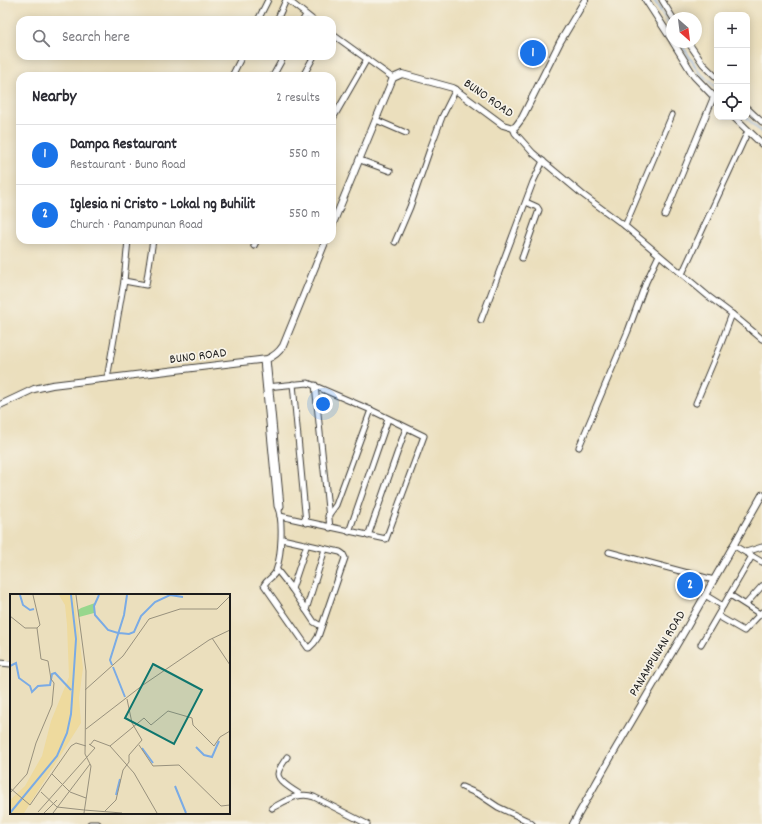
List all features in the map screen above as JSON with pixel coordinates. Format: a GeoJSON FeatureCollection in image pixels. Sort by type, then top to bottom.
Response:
{"type":"FeatureCollection","features":[{"type":"Feature","properties":{"kind":"street"},"geometry":{"type":"LineString","coordinates":[[260,16],[268,0]]}},
{"type":"Feature","properties":{"kind":"street"},"geometry":{"type":"LineString","coordinates":[[279,16],[287,0],[306,15]]}},
{"type":"Feature","properties":{"kind":"street","name":"BUNO ROAD"},"geometry":{"type":"LineString","coordinates":[[394,78],[402,74],[456,89],[503,126],[512,128],[516,126],[522,118],[560,42],[585,0]]}},
{"type":"Feature","properties":{"kind":"street"},"geometry":{"type":"LineString","coordinates":[[646,0],[666,32]]}},
{"type":"Feature","properties":{"kind":"street"},"geometry":{"type":"LineString","coordinates":[[662,0],[669,12]]}},
{"type":"Feature","properties":{"kind":"street"},"geometry":{"type":"LineString","coordinates":[[336,37],[394,78],[336,216]]}},
{"type":"Feature","properties":{"kind":"street"},"geometry":{"type":"LineString","coordinates":[[676,48],[694,76],[714,97]]}},
{"type":"Feature","properties":{"kind":"street"},"geometry":{"type":"LineString","coordinates":[[692,48],[703,64],[714,75]]}},
{"type":"Feature","properties":{"kind":"street"},"geometry":{"type":"LineString","coordinates":[[336,113],[367,59]]}},
{"type":"Feature","properties":{"kind":"street"},"geometry":{"type":"LineString","coordinates":[[234,72],[240,60]]}},
{"type":"Feature","properties":{"kind":"street"},"geometry":{"type":"LineString","coordinates":[[275,72],[282,60]]}},
{"type":"Feature","properties":{"kind":"street"},"geometry":{"type":"LineString","coordinates":[[305,72],[312,60]]}},
{"type":"Feature","properties":{"kind":"street"},"geometry":{"type":"LineString","coordinates":[[395,242],[410,207],[432,142],[456,89]]}},
{"type":"Feature","properties":{"kind":"street"},"geometry":{"type":"LineString","coordinates":[[665,215],[714,100]]}},
{"type":"Feature","properties":{"kind":"street"},"geometry":{"type":"LineString","coordinates":[[750,111],[762,122]]}},
{"type":"Feature","properties":{"kind":"street"},"geometry":{"type":"LineString","coordinates":[[625,226],[672,115]]}},
{"type":"Feature","properties":{"kind":"street"},"geometry":{"type":"LineString","coordinates":[[376,120],[406,133]]}},
{"type":"Feature","properties":{"kind":"street"},"geometry":{"type":"LineString","coordinates":[[737,120],[762,144]]}},
{"type":"Feature","properties":{"kind":"street"},"geometry":{"type":"LineString","coordinates":[[512,128],[519,138],[543,161],[582,194],[625,226],[762,339]]}},
{"type":"Feature","properties":{"kind":"street"},"geometry":{"type":"LineString","coordinates":[[682,274],[748,131]]}},
{"type":"Feature","properties":{"kind":"street"},"geometry":{"type":"LineString","coordinates":[[360,160],[390,171]]}},
{"type":"Feature","properties":{"kind":"street"},"geometry":{"type":"LineString","coordinates":[[481,320],[533,182],[543,161]]}},
{"type":"Feature","properties":{"kind":"street"},"geometry":{"type":"LineString","coordinates":[[522,258],[539,210],[537,207],[526,202]]}},
{"type":"Feature","properties":{"kind":"street"},"geometry":{"type":"LineString","coordinates":[[107,379],[124,281],[128,244]]}},
{"type":"Feature","properties":{"kind":"street"},"geometry":{"type":"LineString","coordinates":[[124,281],[146,285],[152,244]]}},
{"type":"Feature","properties":{"kind":"street"},"geometry":{"type":"LineString","coordinates":[[282,539],[340,552],[345,558],[321,626],[314,643],[308,648],[265,587],[265,583],[274,576],[277,570],[282,539],[279,510],[281,506],[276,479],[265,359],[276,354],[283,346],[324,244]]}},
{"type":"Feature","properties":{"kind":"street"},"geometry":{"type":"LineString","coordinates":[[579,447],[628,331],[646,282],[659,255]]}},
{"type":"Feature","properties":{"kind":"street"},"geometry":{"type":"LineString","coordinates":[[696,403],[732,314]]}},
{"type":"Feature","properties":{"kind":"street","name":"BUNO ROAD"},"geometry":{"type":"LineString","coordinates":[[0,405],[43,387],[265,359]]}},
{"type":"Feature","properties":{"kind":"street"},"geometry":{"type":"LineString","coordinates":[[268,387],[308,383],[315,385],[424,436],[386,539],[280,516]]}},
{"type":"Feature","properties":{"kind":"street"},"geometry":{"type":"LineString","coordinates":[[292,384],[306,522]]}},
{"type":"Feature","properties":{"kind":"street"},"geometry":{"type":"LineString","coordinates":[[315,385],[330,528]]}},
{"type":"Feature","properties":{"kind":"street"},"geometry":{"type":"LineString","coordinates":[[328,516],[336,505],[370,410]]}},
{"type":"Feature","properties":{"kind":"street"},"geometry":{"type":"LineString","coordinates":[[349,532],[388,419]]}},
{"type":"Feature","properties":{"kind":"street"},"geometry":{"type":"LineString","coordinates":[[368,536],[406,428]]}},
{"type":"Feature","properties":{"kind":"street","name":"PANAMPUNAN ROAD"},"geometry":{"type":"LineString","coordinates":[[573,824],[762,495]]}},
{"type":"Feature","properties":{"kind":"street"},"geometry":{"type":"LineString","coordinates":[[292,589],[307,544]]}},
{"type":"Feature","properties":{"kind":"street"},"geometry":{"type":"LineString","coordinates":[[733,545],[762,562]]}},
{"type":"Feature","properties":{"kind":"street"},"geometry":{"type":"LineString","coordinates":[[746,552],[762,547]]}},
{"type":"Feature","properties":{"kind":"street"},"geometry":{"type":"LineString","coordinates":[[306,610],[325,548]]}},
{"type":"Feature","properties":{"kind":"street"},"geometry":{"type":"LineString","coordinates":[[609,552],[714,580]]}},
{"type":"Feature","properties":{"kind":"street"},"geometry":{"type":"LineString","coordinates":[[701,644],[752,556]]}},
{"type":"Feature","properties":{"kind":"street"},"geometry":{"type":"LineString","coordinates":[[277,570],[292,589],[314,622],[321,626]]}},
{"type":"Feature","properties":{"kind":"street"},"geometry":{"type":"LineString","coordinates":[[746,604],[762,586]]}},
{"type":"Feature","properties":{"kind":"street"},"geometry":{"type":"LineString","coordinates":[[705,595],[723,606]]}},
{"type":"Feature","properties":{"kind":"street"},"geometry":{"type":"LineString","coordinates":[[718,616],[744,631],[761,613],[730,595]]}},
{"type":"Feature","properties":{"kind":"street"},"geometry":{"type":"LineString","coordinates":[[0,663],[10,664]]}},
{"type":"Feature","properties":{"kind":"street"},"geometry":{"type":"LineString","coordinates":[[287,757],[278,773],[278,777],[285,785],[301,795]]}},
{"type":"Feature","properties":{"kind":"street"},"geometry":{"type":"LineString","coordinates":[[462,787],[480,795],[498,807],[528,820],[532,824]]}},
{"type":"Feature","properties":{"kind":"street"},"geometry":{"type":"LineString","coordinates":[[272,808],[292,798],[307,794],[367,824]]}},
{"type":"Feature","properties":{"kind":"street"},"geometry":{"type":"LineString","coordinates":[[90,824],[98,824]]}},
{"type":"Feature","properties":{"kind":"waterway"},"geometry":{"type":"LineString","coordinates":[[654,0],[666,19]]}},
{"type":"Feature","properties":{"kind":"waterway"},"geometry":{"type":"LineString","coordinates":[[684,48],[699,72],[714,86]]}},
{"type":"Feature","properties":{"kind":"waterway"},"geometry":{"type":"LineString","coordinates":[[749,120],[762,133]]}},
{"type":"Feature","properties":{"kind":"place","name":"Dampa Restaurant"},"geometry":{"type":"Point","coordinates":[533,53]}},
{"type":"Feature","properties":{"kind":"place","name":"Iglesia ni Cristo - Lokal ng Buhilit"},"geometry":{"type":"Point","coordinates":[690,585]}}]}
